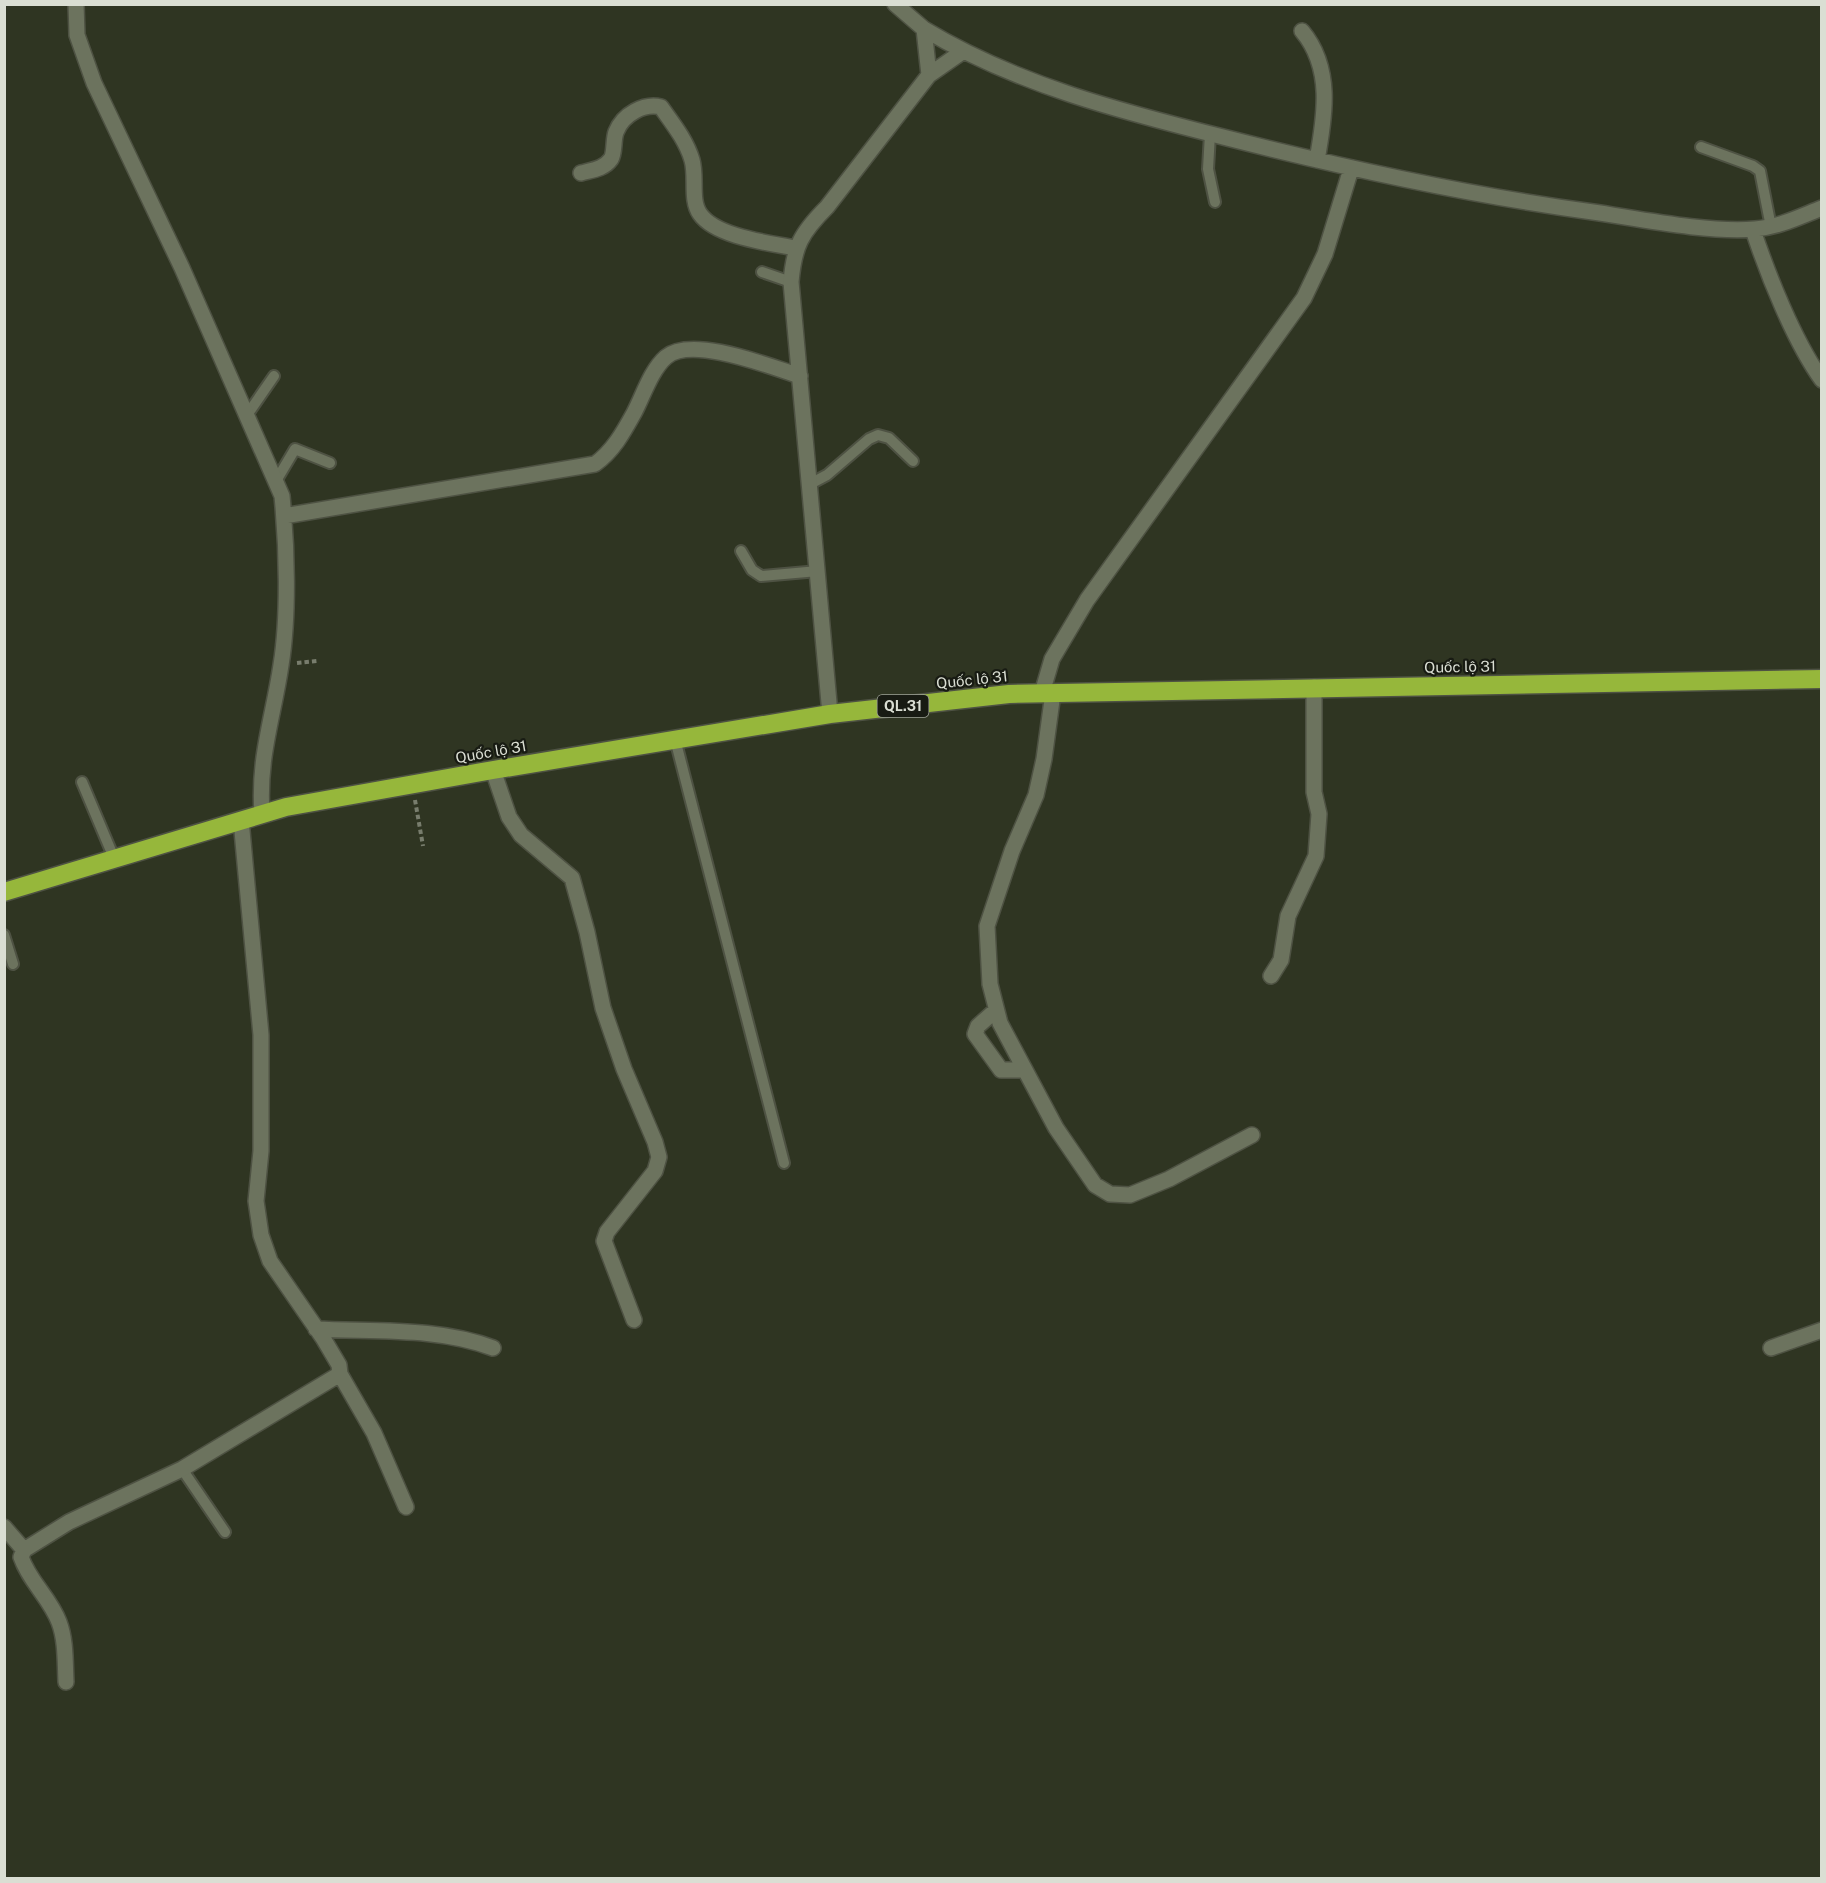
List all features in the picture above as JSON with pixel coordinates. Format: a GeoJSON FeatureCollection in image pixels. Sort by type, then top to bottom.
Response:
{"type":"FeatureCollection","features":[{"type":"Feature","properties":{"kind":"highway","name":"Quốc lộ 31"},"geometry":{"type":"LineString","coordinates":[[4,892],[286,807],[830,714],[1009,694],[1821,679]]}},
{"type":"Feature","properties":{"kind":"street"},"geometry":{"type":"LineString","coordinates":[[76,4],[76,35],[94,83],[182,268],[282,496],[284,516],[281,665],[265,739],[260,789],[262,814]]}},
{"type":"Feature","properties":{"kind":"street"},"geometry":{"type":"LineString","coordinates":[[895,4],[924,29],[962,52],[1097,104],[1351,170],[1522,202],[1718,228],[1753,230],[1771,227],[1821,208]]}},
{"type":"Feature","properties":{"kind":"street"},"geometry":{"type":"LineString","coordinates":[[924,29],[930,75]]}},
{"type":"Feature","properties":{"kind":"street"},"geometry":{"type":"LineString","coordinates":[[1302,31],[1314,46],[1323,76],[1325,106],[1317,160]]}},
{"type":"Feature","properties":{"kind":"street"},"geometry":{"type":"LineString","coordinates":[[830,714],[791,282],[795,248],[808,226],[827,207],[930,75],[962,52]]}},
{"type":"Feature","properties":{"kind":"street"},"geometry":{"type":"LineString","coordinates":[[581,172],[603,167],[612,158],[616,133],[622,121],[642,107],[651,105],[662,107],[685,142],[692,162],[695,202],[706,222],[733,234],[795,248]]}},
{"type":"Feature","properties":{"kind":"street"},"geometry":{"type":"LineString","coordinates":[[1252,1135],[1170,1179],[1130,1195],[1110,1194],[1095,1185],[1079,1163],[1024,1070],[1000,1023],[990,984],[987,926],[1012,851],[1036,795],[1044,759],[1047,693],[1052,659],[1086,600],[1304,298],[1325,254],[1351,170]]}},
{"type":"Feature","properties":{"kind":"street"},"geometry":{"type":"LineString","coordinates":[[1753,230],[1794,330],[1821,380]]}},
{"type":"Feature","properties":{"kind":"street"},"geometry":{"type":"LineString","coordinates":[[284,516],[595,464],[607,455],[621,435],[658,368],[667,357],[679,351],[704,349],[800,376]]}},
{"type":"Feature","properties":{"kind":"street"},"geometry":{"type":"LineString","coordinates":[[1271,976],[1281,960],[1288,916],[1316,856],[1320,814],[1314,792],[1314,687]]}},
{"type":"Feature","properties":{"kind":"street"},"geometry":{"type":"LineString","coordinates":[[492,770],[509,817],[521,835],[572,878],[587,932],[603,1008],[624,1069],[656,1142],[659,1157],[655,1172],[607,1232],[604,1241],[634,1320]]}},
{"type":"Feature","properties":{"kind":"street"},"geometry":{"type":"LineString","coordinates":[[241,820],[261,1035],[261,1151],[256,1201],[261,1235],[270,1261],[339,1365],[340,1374],[374,1433],[406,1507]]}},
{"type":"Feature","properties":{"kind":"street"},"geometry":{"type":"LineString","coordinates":[[996,1010],[978,1026],[975,1034],[1001,1070],[1024,1070]]}},
{"type":"Feature","properties":{"kind":"street"},"geometry":{"type":"LineString","coordinates":[[316,1329],[427,1334],[479,1342],[493,1347]]}},
{"type":"Feature","properties":{"kind":"street"},"geometry":{"type":"LineString","coordinates":[[1771,1348],[1821,1330]]}},
{"type":"Feature","properties":{"kind":"street"},"geometry":{"type":"LineString","coordinates":[[66,1682],[63,1640],[58,1621],[26,1570],[21,1557],[24,1550],[69,1522],[182,1469],[228,1439],[309,1395],[340,1374]]}},
{"type":"Feature","properties":{"kind":"street"},"geometry":{"type":"LineString","coordinates":[[4,1527],[24,1550]]}},
{"type":"Feature","properties":{"kind":"lane"},"geometry":{"type":"LineString","coordinates":[[1210,134],[1208,169],[1215,202]]}},
{"type":"Feature","properties":{"kind":"lane"},"geometry":{"type":"LineString","coordinates":[[1701,147],[1753,166],[1760,171],[1771,227]]}},
{"type":"Feature","properties":{"kind":"lane"},"geometry":{"type":"LineString","coordinates":[[762,272],[791,282]]}},
{"type":"Feature","properties":{"kind":"lane"},"geometry":{"type":"LineString","coordinates":[[247,415],[274,376]]}},
{"type":"Feature","properties":{"kind":"lane"},"geometry":{"type":"LineString","coordinates":[[810,484],[827,475],[869,439],[878,435],[889,438],[913,461]]}},
{"type":"Feature","properties":{"kind":"lane"},"geometry":{"type":"LineString","coordinates":[[276,481],[295,449],[299,448],[330,463]]}},
{"type":"Feature","properties":{"kind":"lane"},"geometry":{"type":"LineString","coordinates":[[741,551],[752,570],[761,576],[818,571]]}},
{"type":"Feature","properties":{"kind":"lane"},"geometry":{"type":"LineString","coordinates":[[675,739],[784,1163]]}},
{"type":"Feature","properties":{"kind":"lane"},"geometry":{"type":"LineString","coordinates":[[82,782],[114,858]]}},
{"type":"Feature","properties":{"kind":"lane"},"geometry":{"type":"LineString","coordinates":[[4,934],[13,964]]}},
{"type":"Feature","properties":{"kind":"lane"},"geometry":{"type":"LineString","coordinates":[[182,1469],[225,1532]]}},
{"type":"Feature","properties":{"kind":"path"},"geometry":{"type":"LineString","coordinates":[[412,784],[423,846]]}}]}
